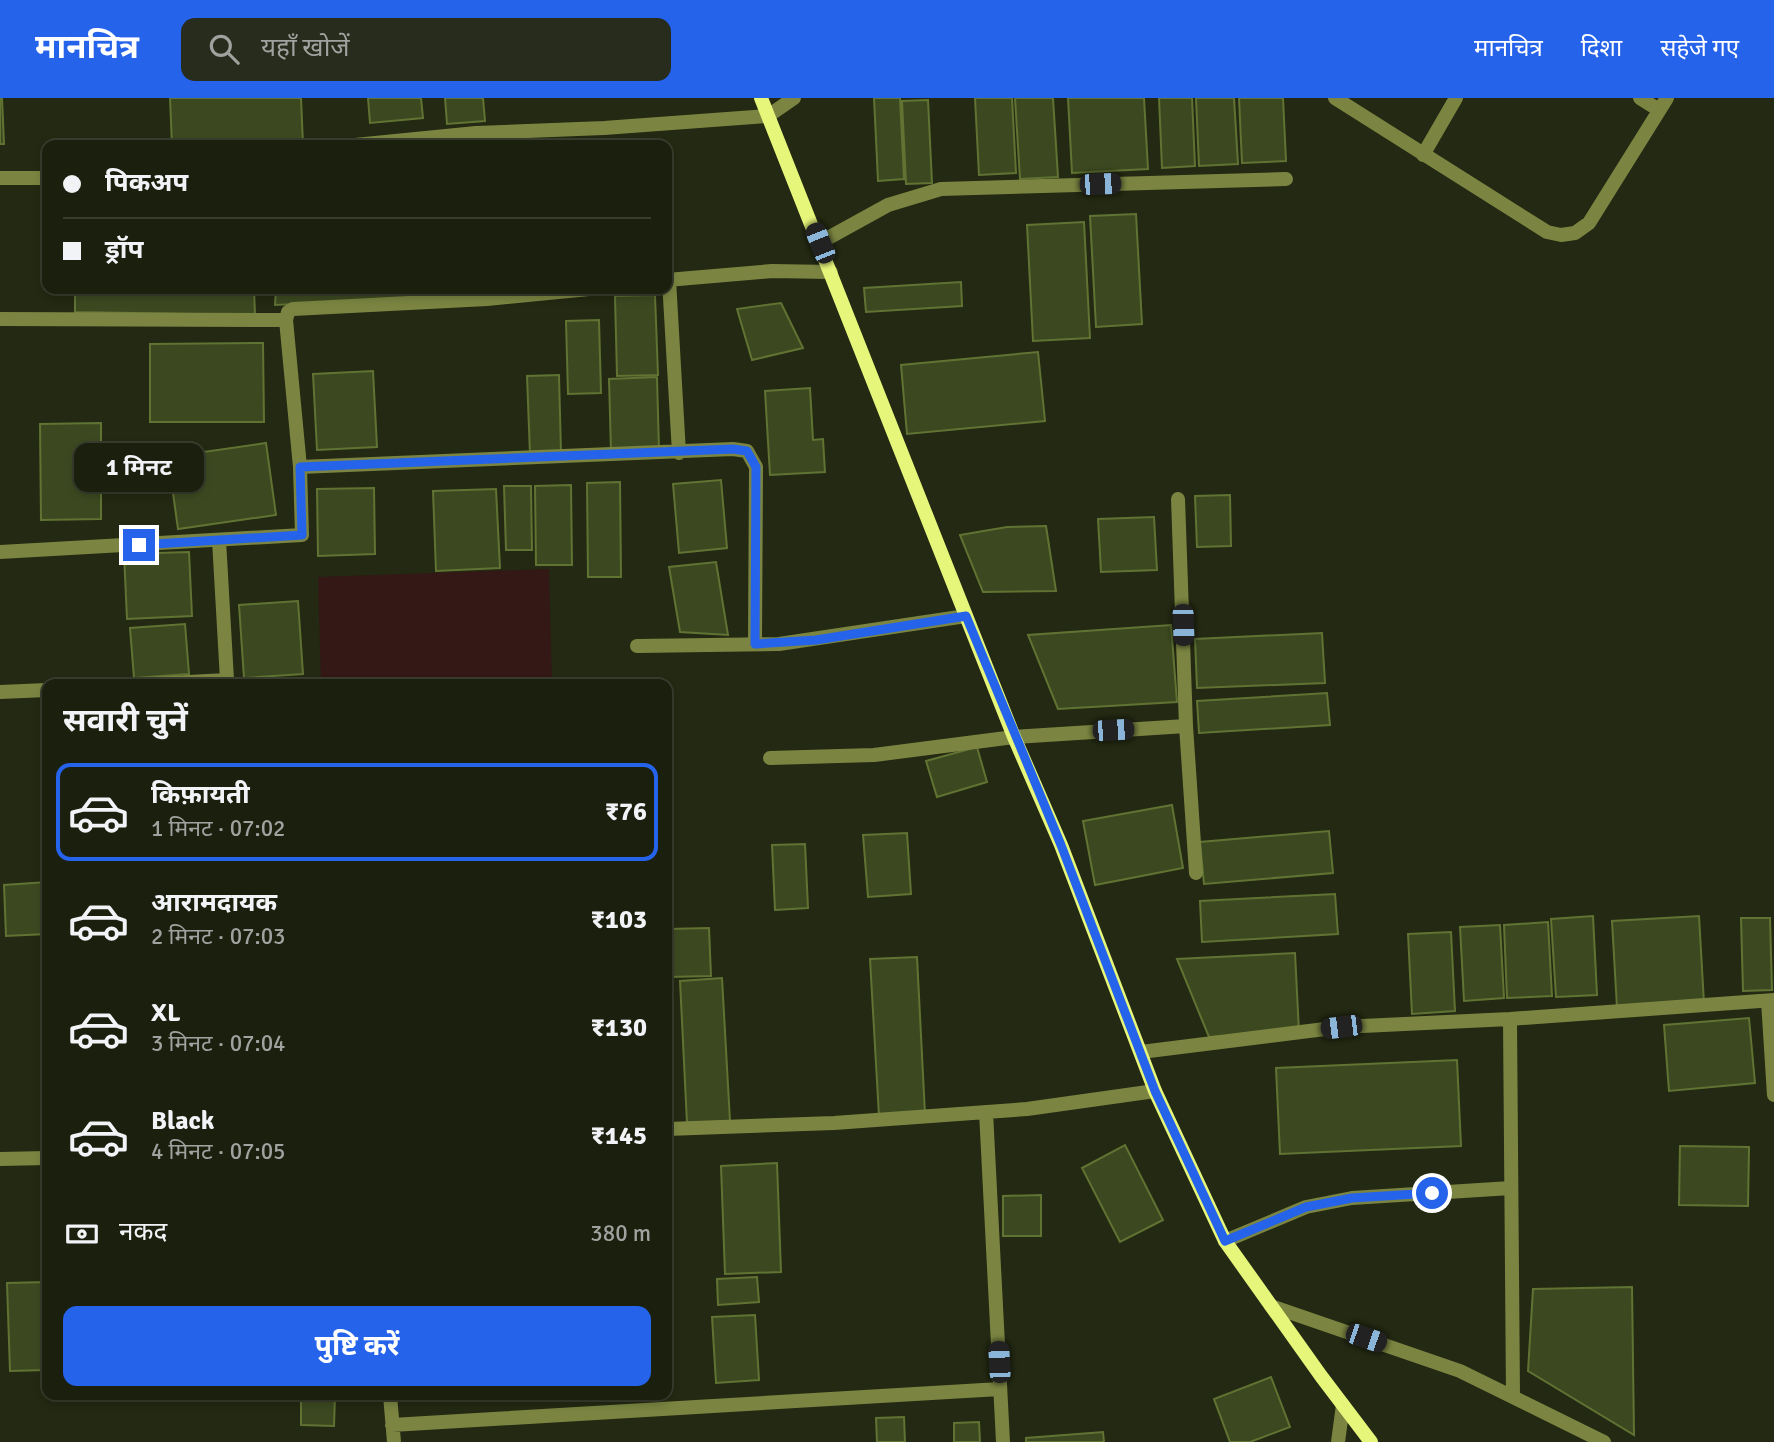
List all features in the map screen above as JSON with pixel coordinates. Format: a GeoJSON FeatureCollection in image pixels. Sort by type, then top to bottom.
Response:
{"type":"FeatureCollection","features":[{"type":"Feature","properties":{"kind":"street"},"geometry":{"type":"LineString","coordinates":[[761,98],[1014,737],[1061,845],[1155,1091],[1225,1241],[1371,1442]]}},
{"type":"Feature","properties":{"kind":"street"},"geometry":{"type":"LineString","coordinates":[[405,140],[476,133],[604,128],[768,116],[794,98]]}},
{"type":"Feature","properties":{"kind":"street"},"geometry":{"type":"LineString","coordinates":[[1335,98],[1547,232],[1562,235],[1575,233],[1589,223],[1663,104],[1640,98]]}},
{"type":"Feature","properties":{"kind":"street"},"geometry":{"type":"LineString","coordinates":[[1423,155],[1456,98]]}},
{"type":"Feature","properties":{"kind":"street"},"geometry":{"type":"LineString","coordinates":[[0,178],[42,178]]}},
{"type":"Feature","properties":{"kind":"street"},"geometry":{"type":"LineString","coordinates":[[820,243],[888,205],[941,189],[1286,179]]}},
{"type":"Feature","properties":{"kind":"street"},"geometry":{"type":"LineString","coordinates":[[672,280],[772,271],[831,272]]}},
{"type":"Feature","properties":{"kind":"street"},"geometry":{"type":"LineString","coordinates":[[0,552],[302,535],[300,467],[286,320],[288,312],[293,309],[538,294]]}},
{"type":"Feature","properties":{"kind":"street"},"geometry":{"type":"LineString","coordinates":[[669,294],[679,453]]}},
{"type":"Feature","properties":{"kind":"street"},"geometry":{"type":"LineString","coordinates":[[0,319],[286,320]]}},
{"type":"Feature","properties":{"kind":"street"},"geometry":{"type":"LineString","coordinates":[[300,467],[733,449],[747,451],[756,467],[755,644]]}},
{"type":"Feature","properties":{"kind":"street"},"geometry":{"type":"LineString","coordinates":[[1178,499],[1186,726],[1196,873]]}},
{"type":"Feature","properties":{"kind":"street"},"geometry":{"type":"LineString","coordinates":[[219,540],[227,679]]}},
{"type":"Feature","properties":{"kind":"street"},"geometry":{"type":"LineString","coordinates":[[637,646],[816,640],[966,616]]}},
{"type":"Feature","properties":{"kind":"street"},"geometry":{"type":"LineString","coordinates":[[0,692],[42,690]]}},
{"type":"Feature","properties":{"kind":"street"},"geometry":{"type":"LineString","coordinates":[[770,758],[874,755],[1014,737],[1186,726]]}},
{"type":"Feature","properties":{"kind":"street"},"geometry":{"type":"LineString","coordinates":[[1141,1052],[1341,1027],[1510,1019],[1771,1000],[1774,1095]]}},
{"type":"Feature","properties":{"kind":"street"},"geometry":{"type":"LineString","coordinates":[[1510,1019],[1513,1397]]}},
{"type":"Feature","properties":{"kind":"street"},"geometry":{"type":"LineString","coordinates":[[672,1129],[834,1124],[1027,1109],[1155,1091]]}},
{"type":"Feature","properties":{"kind":"street"},"geometry":{"type":"LineString","coordinates":[[986,1112],[1003,1442]]}},
{"type":"Feature","properties":{"kind":"street"},"geometry":{"type":"LineString","coordinates":[[0,1159],[42,1158]]}},
{"type":"Feature","properties":{"kind":"street"},"geometry":{"type":"LineString","coordinates":[[1225,1241],[1306,1207],[1352,1198],[1511,1188]]}},
{"type":"Feature","properties":{"kind":"street"},"geometry":{"type":"LineString","coordinates":[[1271,1306],[1460,1371],[1604,1442]]}},
{"type":"Feature","properties":{"kind":"street"},"geometry":{"type":"LineString","coordinates":[[393,1425],[1000,1390]]}},
{"type":"Feature","properties":{"kind":"street"},"geometry":{"type":"LineString","coordinates":[[390,1400],[394,1442]]}},
{"type":"Feature","properties":{"kind":"street"},"geometry":{"type":"LineString","coordinates":[[1338,1442],[1343,1405]]}},
{"type":"Feature","properties":{"kind":"shaded area"},"geometry":{"type":"Polygon","coordinates":[[[549,569],[552,679],[321,679],[318,577],[549,569]]]}},
{"type":"Feature","properties":{"kind":"building"},"geometry":{"type":"Polygon","coordinates":[[[2,98],[4,144],[0,144],[2,98]]]}},
{"type":"Feature","properties":{"kind":"building"},"geometry":{"type":"Polygon","coordinates":[[[170,98],[301,98],[303,140],[172,140],[170,98]]]}},
{"type":"Feature","properties":{"kind":"building"},"geometry":{"type":"Polygon","coordinates":[[[368,98],[421,98],[423,118],[370,123],[368,98]]]}},
{"type":"Feature","properties":{"kind":"building"},"geometry":{"type":"Polygon","coordinates":[[[445,98],[483,98],[485,121],[447,124],[445,98]]]}},
{"type":"Feature","properties":{"kind":"building"},"geometry":{"type":"Polygon","coordinates":[[[874,98],[900,98],[904,179],[878,181],[874,98]]]}},
{"type":"Feature","properties":{"kind":"building"},"geometry":{"type":"Polygon","coordinates":[[[975,98],[1012,98],[1016,173],[979,175],[975,98]]]}},
{"type":"Feature","properties":{"kind":"building"},"geometry":{"type":"Polygon","coordinates":[[[1015,98],[1053,98],[1058,177],[1020,179],[1015,98]]]}},
{"type":"Feature","properties":{"kind":"building"},"geometry":{"type":"Polygon","coordinates":[[[1068,98],[1144,98],[1148,169],[1072,173],[1068,98]]]}},
{"type":"Feature","properties":{"kind":"building"},"geometry":{"type":"Polygon","coordinates":[[[1159,98],[1192,98],[1195,166],[1162,168],[1159,98]]]}},
{"type":"Feature","properties":{"kind":"building"},"geometry":{"type":"Polygon","coordinates":[[[1196,98],[1234,98],[1238,164],[1199,166],[1196,98]]]}},
{"type":"Feature","properties":{"kind":"building"},"geometry":{"type":"Polygon","coordinates":[[[1239,98],[1283,98],[1286,161],[1242,163],[1239,98]]]}},
{"type":"Feature","properties":{"kind":"building"},"geometry":{"type":"Polygon","coordinates":[[[928,100],[932,183],[906,184],[902,101],[928,100]]]}},
{"type":"Feature","properties":{"kind":"building"},"geometry":{"type":"Polygon","coordinates":[[[1136,214],[1142,324],[1096,327],[1090,216],[1136,214]]]}},
{"type":"Feature","properties":{"kind":"building"},"geometry":{"type":"Polygon","coordinates":[[[1084,222],[1090,338],[1033,341],[1027,225],[1084,222]]]}},
{"type":"Feature","properties":{"kind":"building"},"geometry":{"type":"Polygon","coordinates":[[[961,282],[962,306],[866,312],[864,288],[961,282]]]}},
{"type":"Feature","properties":{"kind":"building"},"geometry":{"type":"Polygon","coordinates":[[[75,294],[254,294],[255,315],[75,312],[75,294]]]}},
{"type":"Feature","properties":{"kind":"building"},"geometry":{"type":"Polygon","coordinates":[[[276,294],[422,294],[422,298],[275,305],[276,294]]]}},
{"type":"Feature","properties":{"kind":"building"},"geometry":{"type":"Polygon","coordinates":[[[655,295],[658,375],[617,376],[615,296],[655,295]]]}},
{"type":"Feature","properties":{"kind":"building"},"geometry":{"type":"Polygon","coordinates":[[[781,303],[803,348],[752,360],[737,309],[781,303]]]}},
{"type":"Feature","properties":{"kind":"building"},"geometry":{"type":"Polygon","coordinates":[[[599,320],[601,393],[568,394],[566,321],[599,320]]]}},
{"type":"Feature","properties":{"kind":"building"},"geometry":{"type":"Polygon","coordinates":[[[263,343],[264,422],[150,422],[150,344],[263,343]]]}},
{"type":"Feature","properties":{"kind":"building"},"geometry":{"type":"Polygon","coordinates":[[[1038,352],[1045,421],[907,434],[901,365],[1038,352]]]}},
{"type":"Feature","properties":{"kind":"building"},"geometry":{"type":"Polygon","coordinates":[[[373,371],[377,447],[317,450],[313,374],[373,371]]]}},
{"type":"Feature","properties":{"kind":"building"},"geometry":{"type":"Polygon","coordinates":[[[559,375],[561,453],[530,454],[527,376],[559,375]]]}},
{"type":"Feature","properties":{"kind":"building"},"geometry":{"type":"Polygon","coordinates":[[[657,377],[659,450],[611,451],[609,379],[657,377]]]}},
{"type":"Feature","properties":{"kind":"building"},"geometry":{"type":"Polygon","coordinates":[[[810,388],[813,440],[823,439],[825,472],[770,475],[765,391],[810,388]]]}},
{"type":"Feature","properties":{"kind":"building"},"geometry":{"type":"Polygon","coordinates":[[[101,423],[101,519],[41,520],[40,424],[101,423]]]}},
{"type":"Feature","properties":{"kind":"building"},"geometry":{"type":"Polygon","coordinates":[[[266,443],[276,515],[178,529],[168,457],[266,443]]]}},
{"type":"Feature","properties":{"kind":"building"},"geometry":{"type":"Polygon","coordinates":[[[721,480],[727,548],[679,553],[673,484],[721,480]]]}},
{"type":"Feature","properties":{"kind":"building"},"geometry":{"type":"Polygon","coordinates":[[[620,482],[621,577],[588,577],[587,483],[620,482]]]}},
{"type":"Feature","properties":{"kind":"building"},"geometry":{"type":"Polygon","coordinates":[[[571,485],[572,565],[536,565],[535,486],[571,485]]]}},
{"type":"Feature","properties":{"kind":"building"},"geometry":{"type":"Polygon","coordinates":[[[504,486],[531,486],[532,550],[506,550],[504,486]]]}},
{"type":"Feature","properties":{"kind":"building"},"geometry":{"type":"Polygon","coordinates":[[[374,488],[375,554],[318,556],[317,489],[374,488]]]}},
{"type":"Feature","properties":{"kind":"building"},"geometry":{"type":"Polygon","coordinates":[[[496,489],[500,568],[436,571],[433,491],[496,489]]]}},
{"type":"Feature","properties":{"kind":"building"},"geometry":{"type":"Polygon","coordinates":[[[1230,495],[1231,546],[1197,547],[1195,496],[1230,495]]]}},
{"type":"Feature","properties":{"kind":"building"},"geometry":{"type":"Polygon","coordinates":[[[1154,517],[1157,570],[1101,572],[1098,519],[1154,517]]]}},
{"type":"Feature","properties":{"kind":"building"},"geometry":{"type":"Polygon","coordinates":[[[1046,526],[1056,591],[983,592],[960,535],[1007,527],[1046,526]]]}},
{"type":"Feature","properties":{"kind":"building"},"geometry":{"type":"Polygon","coordinates":[[[189,552],[192,616],[127,619],[124,554],[189,552]]]}},
{"type":"Feature","properties":{"kind":"building"},"geometry":{"type":"Polygon","coordinates":[[[716,562],[728,635],[680,632],[669,567],[716,562]]]}},
{"type":"Feature","properties":{"kind":"building"},"geometry":{"type":"Polygon","coordinates":[[[298,601],[303,674],[244,678],[239,605],[298,601]]]}},
{"type":"Feature","properties":{"kind":"building"},"geometry":{"type":"Polygon","coordinates":[[[185,624],[189,674],[134,678],[130,628],[185,624]]]}},
{"type":"Feature","properties":{"kind":"building"},"geometry":{"type":"Polygon","coordinates":[[[1171,625],[1177,702],[1058,709],[1028,635],[1171,625]]]}},
{"type":"Feature","properties":{"kind":"building"},"geometry":{"type":"Polygon","coordinates":[[[1322,633],[1325,683],[1197,688],[1195,639],[1322,633]]]}},
{"type":"Feature","properties":{"kind":"building"},"geometry":{"type":"Polygon","coordinates":[[[1327,693],[1330,725],[1199,733],[1197,701],[1327,693]]]}},
{"type":"Feature","properties":{"kind":"building"},"geometry":{"type":"Polygon","coordinates":[[[977,747],[987,782],[937,797],[926,761],[977,747]]]}},
{"type":"Feature","properties":{"kind":"building"},"geometry":{"type":"Polygon","coordinates":[[[1172,805],[1183,868],[1095,885],[1083,821],[1172,805]]]}},
{"type":"Feature","properties":{"kind":"building"},"geometry":{"type":"Polygon","coordinates":[[[1329,831],[1333,873],[1204,884],[1200,842],[1329,831]]]}},
{"type":"Feature","properties":{"kind":"building"},"geometry":{"type":"Polygon","coordinates":[[[907,833],[911,894],[868,897],[863,835],[907,833]]]}},
{"type":"Feature","properties":{"kind":"building"},"geometry":{"type":"Polygon","coordinates":[[[805,844],[808,908],[775,910],[772,845],[805,844]]]}},
{"type":"Feature","properties":{"kind":"building"},"geometry":{"type":"Polygon","coordinates":[[[42,882],[42,934],[6,936],[4,885],[42,882]]]}},
{"type":"Feature","properties":{"kind":"building"},"geometry":{"type":"Polygon","coordinates":[[[1335,894],[1338,934],[1202,942],[1200,901],[1335,894]]]}},
{"type":"Feature","properties":{"kind":"building"},"geometry":{"type":"Polygon","coordinates":[[[1593,916],[1597,995],[1556,997],[1551,919],[1593,916]]]}},
{"type":"Feature","properties":{"kind":"building"},"geometry":{"type":"Polygon","coordinates":[[[1699,916],[1704,1003],[1617,1008],[1612,921],[1699,916]]]}},
{"type":"Feature","properties":{"kind":"building"},"geometry":{"type":"Polygon","coordinates":[[[1741,918],[1770,918],[1772,990],[1743,991],[1741,918]]]}},
{"type":"Feature","properties":{"kind":"building"},"geometry":{"type":"Polygon","coordinates":[[[1548,922],[1552,996],[1507,998],[1504,925],[1548,922]]]}},
{"type":"Feature","properties":{"kind":"building"},"geometry":{"type":"Polygon","coordinates":[[[1500,925],[1504,998],[1464,1001],[1460,927],[1500,925]]]}},
{"type":"Feature","properties":{"kind":"building"},"geometry":{"type":"Polygon","coordinates":[[[709,928],[711,976],[672,977],[672,929],[709,928]]]}},
{"type":"Feature","properties":{"kind":"building"},"geometry":{"type":"Polygon","coordinates":[[[1451,932],[1455,1011],[1412,1014],[1408,934],[1451,932]]]}},
{"type":"Feature","properties":{"kind":"building"},"geometry":{"type":"Polygon","coordinates":[[[1295,953],[1299,1032],[1209,1037],[1177,959],[1295,953]]]}},
{"type":"Feature","properties":{"kind":"building"},"geometry":{"type":"Polygon","coordinates":[[[917,957],[925,1114],[879,1116],[870,959],[917,957]]]}},
{"type":"Feature","properties":{"kind":"building"},"geometry":{"type":"Polygon","coordinates":[[[722,978],[730,1121],[687,1123],[680,981],[722,978]]]}},
{"type":"Feature","properties":{"kind":"building"},"geometry":{"type":"Polygon","coordinates":[[[1749,1018],[1755,1083],[1669,1091],[1664,1025],[1749,1018]]]}},
{"type":"Feature","properties":{"kind":"building"},"geometry":{"type":"Polygon","coordinates":[[[1457,1060],[1461,1146],[1280,1154],[1276,1068],[1457,1060]]]}},
{"type":"Feature","properties":{"kind":"building"},"geometry":{"type":"Polygon","coordinates":[[[1125,1145],[1163,1220],[1120,1242],[1082,1168],[1125,1145]]]}},
{"type":"Feature","properties":{"kind":"building"},"geometry":{"type":"Polygon","coordinates":[[[1680,1146],[1749,1147],[1748,1206],[1679,1205],[1680,1146]]]}},
{"type":"Feature","properties":{"kind":"building"},"geometry":{"type":"Polygon","coordinates":[[[777,1163],[781,1272],[725,1274],[721,1166],[777,1163]]]}},
{"type":"Feature","properties":{"kind":"building"},"geometry":{"type":"Polygon","coordinates":[[[1041,1195],[1041,1236],[1003,1236],[1003,1196],[1041,1195]]]}},
{"type":"Feature","properties":{"kind":"building"},"geometry":{"type":"Polygon","coordinates":[[[757,1277],[759,1302],[718,1305],[717,1279],[757,1277]]]}},
{"type":"Feature","properties":{"kind":"building"},"geometry":{"type":"Polygon","coordinates":[[[42,1282],[42,1370],[10,1371],[7,1283],[42,1282]]]}},
{"type":"Feature","properties":{"kind":"building"},"geometry":{"type":"Polygon","coordinates":[[[1632,1287],[1634,1435],[1528,1371],[1533,1289],[1632,1287]]]}},
{"type":"Feature","properties":{"kind":"building"},"geometry":{"type":"Polygon","coordinates":[[[755,1315],[759,1380],[716,1383],[712,1317],[755,1315]]]}},
{"type":"Feature","properties":{"kind":"building"},"geometry":{"type":"Polygon","coordinates":[[[1271,1377],[1290,1427],[1250,1442],[1230,1442],[1214,1399],[1271,1377]]]}},
{"type":"Feature","properties":{"kind":"building"},"geometry":{"type":"Polygon","coordinates":[[[301,1400],[335,1400],[334,1426],[301,1425],[301,1400]]]}},
{"type":"Feature","properties":{"kind":"building"},"geometry":{"type":"Polygon","coordinates":[[[904,1417],[905,1442],[877,1442],[876,1418],[904,1417]]]}},
{"type":"Feature","properties":{"kind":"building"},"geometry":{"type":"Polygon","coordinates":[[[979,1422],[980,1442],[954,1442],[954,1423],[979,1422]]]}},
{"type":"Feature","properties":{"kind":"building"},"geometry":{"type":"Polygon","coordinates":[[[1103,1432],[1104,1442],[1026,1442],[1026,1438],[1103,1432]]]}},
{"type":"Feature","properties":{"kind":"route"},"geometry":{"type":"LineString","coordinates":[[139,545],[302,535],[300,467],[733,449],[747,451],[756,467],[755,644],[816,640],[966,616],[1061,845],[1155,1091],[1225,1241],[1306,1207],[1352,1198],[1432,1193]]}}]}
